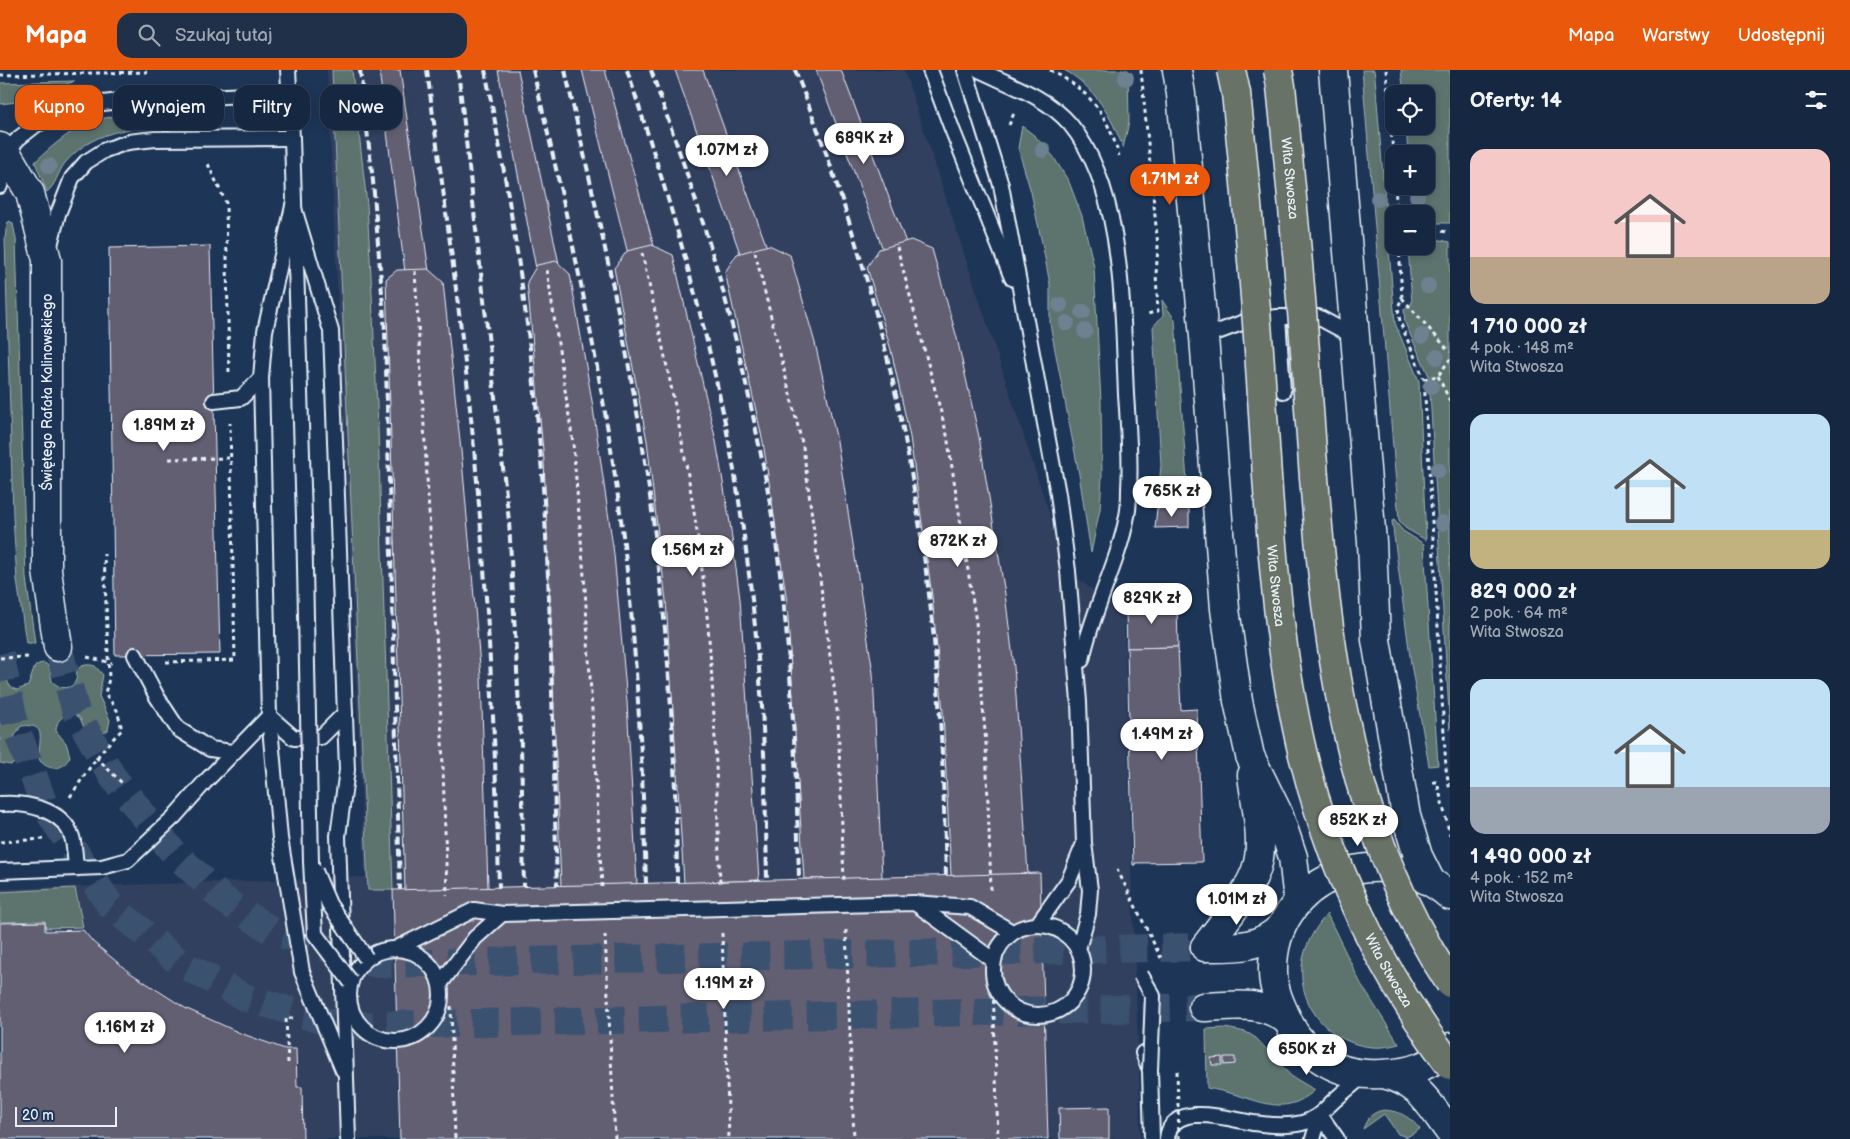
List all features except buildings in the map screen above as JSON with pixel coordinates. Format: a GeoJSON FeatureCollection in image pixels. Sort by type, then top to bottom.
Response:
{"type":"FeatureCollection","features":[{"type":"Feature","properties":{"kind":"main road","name":"Wita Stwosza"},"geometry":{"type":"LineString","coordinates":[[1231,70],[1236,93],[1253,258],[1268,492],[1277,588],[1289,678],[1303,754],[1330,843],[1358,913],[1400,993],[1450,1065]]}},
{"type":"Feature","properties":{"kind":"main road","name":"Wita Stwosza"},"geometry":{"type":"LineString","coordinates":[[1278,70],[1299,260],[1322,575],[1344,721],[1367,809],[1392,873],[1423,940],[1450,983]]}},
{"type":"Feature","properties":{"kind":"street"},"geometry":{"type":"LineString","coordinates":[[1176,70],[1204,336],[1225,609],[1238,701],[1250,756],[1259,831],[1258,863],[1249,886],[1205,948],[1252,945],[1268,938],[1281,927],[1298,900],[1324,881],[1350,870],[1366,867],[1399,869],[1440,888]]}},
{"type":"Feature","properties":{"kind":"street"},"geometry":{"type":"LineString","coordinates":[[1333,70],[1372,542],[1374,622],[1378,661],[1406,816],[1418,856],[1440,888]]}},
{"type":"Feature","properties":{"kind":"street","name":"Świętego Rafała Kalinowskiego"},"geometry":{"type":"LineString","coordinates":[[3,150],[30,193],[46,260],[46,571],[58,647]]}},
{"type":"Feature","properties":{"kind":"street"},"geometry":{"type":"LineString","coordinates":[[1250,756],[1278,813],[1293,857],[1298,900]]}},
{"type":"Feature","properties":{"kind":"street"},"geometry":{"type":"LineString","coordinates":[[1281,927],[1273,960],[1275,989],[1288,1021],[1300,1040],[1316,1056],[1346,1071],[1398,1078],[1409,1083],[1418,1091],[1450,1132]]}},
{"type":"Feature","properties":{"kind":"street"},"geometry":{"type":"LineString","coordinates":[[1203,1007],[1260,1006],[1274,1011],[1288,1021]]}},
{"type":"Feature","properties":{"kind":"street"},"geometry":{"type":"LineString","coordinates":[[1374,1074],[1415,1070],[1431,1062],[1450,1047]]}},
{"type":"Feature","properties":{"kind":"lane"},"geometry":{"type":"LineString","coordinates":[[288,70],[289,85]]}},
{"type":"Feature","properties":{"kind":"lane"},"geometry":{"type":"LineString","coordinates":[[930,70],[1024,306]]}},
{"type":"Feature","properties":{"kind":"lane"},"geometry":{"type":"LineString","coordinates":[[965,70],[1001,185],[1058,494],[1068,571],[1079,702],[1084,843],[1090,890],[1088,914],[1078,949]]}},
{"type":"Feature","properties":{"kind":"lane"},"geometry":{"type":"LineString","coordinates":[[980,70],[1050,105],[1070,125],[1093,162],[1105,197],[1114,238],[1122,310],[1129,446],[1128,514],[1121,543],[1085,643],[1082,660]]}},
{"type":"Feature","properties":{"kind":"lane"},"geometry":{"type":"LineString","coordinates":[[0,186],[3,150],[37,124],[62,113],[86,105],[120,101],[234,96]]}},
{"type":"Feature","properties":{"kind":"lane"},"geometry":{"type":"LineString","coordinates":[[291,130],[315,934],[350,982]]}},
{"type":"Feature","properties":{"kind":"lane"},"geometry":{"type":"LineString","coordinates":[[46,260],[58,214],[72,178],[86,162],[105,150],[128,142],[155,139],[292,138]]}},
{"type":"Feature","properties":{"kind":"lane"},"geometry":{"type":"LineString","coordinates":[[293,205],[265,331],[261,378],[270,716],[280,838],[302,972],[346,1077]]}},
{"type":"Feature","properties":{"kind":"lane"},"geometry":{"type":"LineString","coordinates":[[293,205],[331,331],[347,770],[338,836],[348,1139]]}},
{"type":"Feature","properties":{"kind":"lane"},"geometry":{"type":"LineString","coordinates":[[1278,317],[1283,392]]}},
{"type":"Feature","properties":{"kind":"lane"},"geometry":{"type":"LineString","coordinates":[[1204,336],[1247,321],[1278,317],[1318,317],[1355,337]]}},
{"type":"Feature","properties":{"kind":"lane"},"geometry":{"type":"LineString","coordinates":[[214,401],[241,398],[261,378]]}},
{"type":"Feature","properties":{"kind":"lane"},"geometry":{"type":"LineString","coordinates":[[135,655],[157,697],[178,729],[210,749],[232,752]]}},
{"type":"Feature","properties":{"kind":"lane"},"geometry":{"type":"LineString","coordinates":[[270,716],[294,738],[321,737],[345,713]]}},
{"type":"Feature","properties":{"kind":"lane"},"geometry":{"type":"LineString","coordinates":[[0,871],[102,867],[128,860],[174,818],[232,752],[270,716]]}},
{"type":"Feature","properties":{"kind":"lane"},"geometry":{"type":"LineString","coordinates":[[0,804],[36,806],[68,827],[72,838],[76,868]]}},
{"type":"Feature","properties":{"kind":"lane"},"geometry":{"type":"LineString","coordinates":[[1037,924],[1069,880],[1084,843]]}},
{"type":"Feature","properties":{"kind":"lane"},"geometry":{"type":"LineString","coordinates":[[312,862],[329,904],[366,958]]}},
{"type":"Feature","properties":{"kind":"lane"},"geometry":{"type":"LineString","coordinates":[[1087,868],[1088,885]]}},
{"type":"Feature","properties":{"kind":"lane"},"geometry":{"type":"LineString","coordinates":[[395,949],[474,910],[502,914],[914,903],[970,907],[1012,932]]}},
{"type":"Feature","properties":{"kind":"lane"},"geometry":{"type":"LineString","coordinates":[[914,903],[993,960]]}},
{"type":"Feature","properties":{"kind":"lane"},"geometry":{"type":"LineString","coordinates":[[440,984],[475,938],[502,914]]}},
{"type":"Feature","properties":{"kind":"lane"},"geometry":{"type":"LineString","coordinates":[[1037,924],[1053,927],[1068,936],[1078,949],[1082,964],[1082,978],[1077,992],[1067,1004],[1055,1012],[1040,1015],[1024,1013],[1009,1005],[998,992],[992,977],[993,960],[1000,944],[1012,932],[1024,926],[1037,924]]}},
{"type":"Feature","properties":{"kind":"lane"},"geometry":{"type":"LineString","coordinates":[[395,949],[410,951],[424,958],[434,970],[440,984],[440,1004],[432,1023],[421,1033],[395,1041],[370,1033],[358,1021],[350,1005],[350,982],[356,969],[366,958],[380,951],[395,949]]}},
{"type":"Feature","properties":{"kind":"lane"},"geometry":{"type":"LineString","coordinates":[[1141,975],[1153,996],[1150,1070],[1152,1139]]}},
{"type":"Feature","properties":{"kind":"lane"},"geometry":{"type":"LineString","coordinates":[[1142,1053],[1150,1070]]}},
{"type":"Feature","properties":{"kind":"lane"},"geometry":{"type":"LineString","coordinates":[[1167,1139],[1174,1123],[1187,1116],[1208,1115],[1267,1124],[1295,1124],[1310,1121],[1320,1115],[1337,1098],[1374,1074]]}},
{"type":"Feature","properties":{"kind":"lane"},"geometry":{"type":"LineString","coordinates":[[1313,1139],[1320,1115]]}},
{"type":"Feature","properties":{"kind":"lane"},"geometry":{"type":"LineString","coordinates":[[1320,1115],[1337,1139]]}},
{"type":"Feature","properties":{"kind":"path"},"geometry":{"type":"LineString","coordinates":[[1141,70],[1158,247],[1156,274],[1158,311],[1146,315]]}},
{"type":"Feature","properties":{"kind":"path"},"geometry":{"type":"LineString","coordinates":[[1386,70],[1392,145]]}},
{"type":"Feature","properties":{"kind":"path"},"geometry":{"type":"LineString","coordinates":[[0,75],[155,72]]}},
{"type":"Feature","properties":{"kind":"path"},"geometry":{"type":"LineString","coordinates":[[157,662],[235,660],[226,202],[196,138]]}},
{"type":"Feature","properties":{"kind":"path"},"geometry":{"type":"LineString","coordinates":[[1435,231],[1450,232]]}},
{"type":"Feature","properties":{"kind":"path"},"geometry":{"type":"LineString","coordinates":[[898,247],[947,435],[976,622],[986,744],[991,891]]}},
{"type":"Feature","properties":{"kind":"path"},"geometry":{"type":"LineString","coordinates":[[755,252],[804,447],[838,718],[844,885]]}},
{"type":"Feature","properties":{"kind":"path"},"geometry":{"type":"LineString","coordinates":[[642,254],[675,402],[701,563],[713,681],[720,890]]}},
{"type":"Feature","properties":{"kind":"path"},"geometry":{"type":"LineString","coordinates":[[1400,255],[1402,298],[1398,307],[1400,322],[1424,379],[1446,769],[1450,789]]}},
{"type":"Feature","properties":{"kind":"path"},"geometry":{"type":"LineString","coordinates":[[547,270],[574,453],[585,588],[602,892]]}},
{"type":"Feature","properties":{"kind":"path"},"geometry":{"type":"LineString","coordinates":[[415,271],[442,736],[448,903]]}},
{"type":"Feature","properties":{"kind":"path"},"geometry":{"type":"LineString","coordinates":[[1402,298],[1450,352]]}},
{"type":"Feature","properties":{"kind":"path"},"geometry":{"type":"LineString","coordinates":[[1424,379],[1438,376],[1450,359]]}},
{"type":"Feature","properties":{"kind":"path"},"geometry":{"type":"LineString","coordinates":[[1438,376],[1450,402]]}},
{"type":"Feature","properties":{"kind":"path"},"geometry":{"type":"LineString","coordinates":[[169,459],[230,458]]}},
{"type":"Feature","properties":{"kind":"path"},"geometry":{"type":"LineString","coordinates":[[57,818],[96,757],[108,742],[122,730],[117,710],[106,693],[109,679],[104,554]]}},
{"type":"Feature","properties":{"kind":"path"},"geometry":{"type":"LineString","coordinates":[[108,664],[118,663]]}},
{"type":"Feature","properties":{"kind":"path"},"geometry":{"type":"LineString","coordinates":[[96,757],[122,783]]}},
{"type":"Feature","properties":{"kind":"path"},"geometry":{"type":"LineString","coordinates":[[1429,782],[1437,782],[1450,835]]}},
{"type":"Feature","properties":{"kind":"path"},"geometry":{"type":"LineString","coordinates":[[846,924],[854,1139]]}},
{"type":"Feature","properties":{"kind":"path"},"geometry":{"type":"LineString","coordinates":[[722,930],[729,1139]]}},
{"type":"Feature","properties":{"kind":"path"},"geometry":{"type":"LineString","coordinates":[[604,931],[615,1139]]}},
{"type":"Feature","properties":{"kind":"path"},"geometry":{"type":"LineString","coordinates":[[993,980],[998,1139]]}},
{"type":"Feature","properties":{"kind":"path"},"geometry":{"type":"LineString","coordinates":[[451,1002],[455,1139]]}},
{"type":"Feature","properties":{"kind":"shaded area"},"geometry":{"type":"Polygon","coordinates":[[[327,70],[904,70],[1068,571],[1124,614],[1140,1139],[0,1139],[0,889],[365,877],[330,130],[402,130],[402,85],[328,85],[327,70]]]}},
{"type":"Feature","properties":{"kind":"green space"},"geometry":{"type":"Polygon","coordinates":[[[332,70],[352,70],[354,85],[333,85],[332,70]]]}},
{"type":"Feature","properties":{"kind":"green space"},"geometry":{"type":"Polygon","coordinates":[[[1064,70],[1128,70],[1129,122],[1123,148],[1101,103],[1084,85],[1064,70]]]}},
{"type":"Feature","properties":{"kind":"green space"},"geometry":{"type":"Polygon","coordinates":[[[1362,70],[1374,70],[1375,77],[1385,205],[1385,255],[1389,255],[1395,323],[1419,381],[1426,540],[1405,528],[1399,520],[1362,70]]]}},
{"type":"Feature","properties":{"kind":"green space"},"geometry":{"type":"Polygon","coordinates":[[[1401,70],[1450,70],[1450,223],[1435,223],[1435,205],[1414,205],[1412,199],[1412,195],[1435,195],[1435,145],[1407,145],[1407,135],[1435,135],[1435,85],[1403,85],[1401,70]]]}},
{"type":"Feature","properties":{"kind":"green space"},"geometry":{"type":"Polygon","coordinates":[[[75,81],[64,85],[15,85],[15,102],[0,104],[0,83],[75,81]]]}},
{"type":"Feature","properties":{"kind":"green space"},"geometry":{"type":"Polygon","coordinates":[[[113,117],[113,130],[125,130],[104,135],[77,151],[65,163],[53,186],[47,192],[35,162],[65,136],[75,130],[103,130],[103,119],[113,117]]]}},
{"type":"Feature","properties":{"kind":"green space"},"geometry":{"type":"Polygon","coordinates":[[[1022,126],[1035,136],[1053,156],[1069,182],[1082,216],[1094,267],[1101,402],[1102,477],[1100,509],[1091,553],[1079,474],[1050,324],[1050,284],[1031,192],[1018,148],[1022,126]]]}},
{"type":"Feature","properties":{"kind":"green space"},"geometry":{"type":"Polygon","coordinates":[[[335,130],[359,130],[367,205],[378,428],[393,890],[368,890],[335,130]]]}},
{"type":"Feature","properties":{"kind":"green space"},"geometry":{"type":"Polygon","coordinates":[[[10,221],[13,224],[16,239],[26,578],[35,643],[26,643],[17,580],[13,517],[5,238],[7,223],[10,221]]]}},
{"type":"Feature","properties":{"kind":"green space"},"geometry":{"type":"Polygon","coordinates":[[[1435,239],[1450,242],[1450,730],[1429,376],[1405,323],[1404,309],[1412,303],[1409,255],[1435,255],[1435,239]]]}},
{"type":"Feature","properties":{"kind":"green space"},"geometry":{"type":"Polygon","coordinates":[[[1162,300],[1175,320],[1189,508],[1157,507],[1161,465],[1153,327],[1163,315],[1162,300]]]}},
{"type":"Feature","properties":{"kind":"green space"},"geometry":{"type":"Polygon","coordinates":[[[1394,520],[1403,531],[1424,544],[1438,765],[1429,766],[1411,664],[1392,521],[1394,520]]]}},
{"type":"Feature","properties":{"kind":"green space"},"geometry":{"type":"Polygon","coordinates":[[[0,663],[8,682],[17,690],[28,686],[35,666],[40,664],[46,664],[50,669],[52,681],[58,686],[65,688],[74,684],[80,667],[87,665],[95,666],[103,675],[99,696],[110,720],[108,730],[101,735],[90,735],[86,732],[80,718],[72,713],[65,715],[58,721],[56,731],[66,743],[70,756],[61,767],[53,768],[44,765],[40,761],[39,731],[31,726],[21,726],[14,737],[19,753],[18,761],[11,765],[0,763],[0,663]]]}},
{"type":"Feature","properties":{"kind":"green space"},"geometry":{"type":"Polygon","coordinates":[[[75,888],[83,927],[46,928],[45,921],[0,922],[0,892],[75,888]]]}},
{"type":"Feature","properties":{"kind":"green space"},"geometry":{"type":"Polygon","coordinates":[[[1327,914],[1361,984],[1399,1044],[1372,1047],[1343,1039],[1320,1021],[1312,1009],[1305,996],[1302,981],[1303,959],[1310,938],[1327,914]]]}},
{"type":"Feature","properties":{"kind":"green space"},"geometry":{"type":"Polygon","coordinates":[[[1225,1028],[1246,1032],[1256,1038],[1291,1076],[1315,1090],[1295,1103],[1277,1105],[1207,1088],[1206,1029],[1225,1028]]]}},
{"type":"Feature","properties":{"kind":"green space"},"geometry":{"type":"Polygon","coordinates":[[[1384,1110],[1404,1115],[1420,1129],[1407,1137],[1398,1134],[1384,1114],[1363,1129],[1370,1116],[1384,1110]]]}},
{"type":"Feature","properties":{"kind":"tunnel"},"geometry":{"type":"LineString","coordinates":[[58,647],[76,712],[112,776],[173,852],[224,900],[272,931],[377,964],[1205,947]]}},
{"type":"Feature","properties":{"kind":"tunnel"},"geometry":{"type":"LineString","coordinates":[[0,654],[15,725],[44,805],[110,905],[180,963],[244,997],[341,1026],[1203,1007]]}},
{"type":"Feature","properties":{"kind":"railway"},"geometry":{"type":"LineString","coordinates":[[360,70],[373,181],[385,331],[400,890]]}},
{"type":"Feature","properties":{"kind":"railway"},"geometry":{"type":"LineString","coordinates":[[427,70],[459,313],[475,459],[491,674],[499,888]]}},
{"type":"Feature","properties":{"kind":"railway"},"geometry":{"type":"LineString","coordinates":[[458,70],[509,521],[521,745],[524,887]]}},
{"type":"Feature","properties":{"kind":"railway"},"geometry":{"type":"LineString","coordinates":[[485,70],[515,236],[536,404],[548,585],[557,886]]}},
{"type":"Feature","properties":{"kind":"railway"},"geometry":{"type":"LineString","coordinates":[[533,70],[578,272],[615,476],[633,628],[646,884]]}},
{"type":"Feature","properties":{"kind":"railway"},"geometry":{"type":"LineString","coordinates":[[565,70],[616,302],[634,395],[650,497],[663,607],[672,717],[677,883]]}},
{"type":"Feature","properties":{"kind":"railway"},"geometry":{"type":"LineString","coordinates":[[627,70],[676,225],[704,329],[728,435],[745,542],[760,680],[764,751],[767,881]]}},
{"type":"Feature","properties":{"kind":"railway"},"geometry":{"type":"LineString","coordinates":[[651,70],[696,201],[722,286],[754,419],[767,486],[781,584],[794,731],[799,879]]}},
{"type":"Feature","properties":{"kind":"railway"},"geometry":{"type":"LineString","coordinates":[[795,70],[851,226],[881,333],[905,441],[922,544],[934,641],[941,736],[946,876]]}}]}
